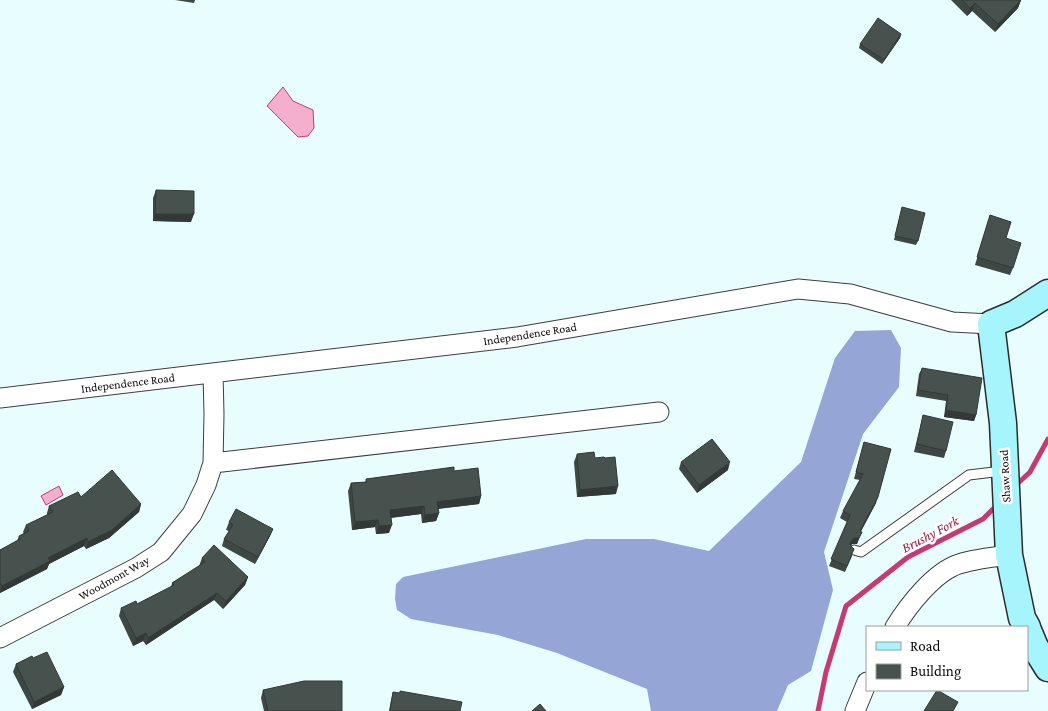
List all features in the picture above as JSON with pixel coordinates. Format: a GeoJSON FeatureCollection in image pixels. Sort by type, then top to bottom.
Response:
{"type":"FeatureCollection","features":[{"type":"Feature","properties":{"kind":"main road","name":"Independence Road"},"geometry":{"type":"LineString","coordinates":[[991,324],[1015,314],[1048,293]]}},
{"type":"Feature","properties":{"kind":"main road","name":"Shaw Road"},"geometry":{"type":"LineString","coordinates":[[991,324],[1003,423],[1009,555],[1022,618],[1026,626]]}},
{"type":"Feature","properties":{"kind":"main road","name":"Shaw Road"},"geometry":{"type":"LineString","coordinates":[[1028,629],[1048,668]]}},
{"type":"Feature","properties":{"kind":"street","name":"Independence Road"},"geometry":{"type":"LineString","coordinates":[[0,398],[517,337],[798,288],[850,294],[952,322],[991,324]]}},
{"type":"Feature","properties":{"kind":"street","name":"Woodmont Way"},"geometry":{"type":"LineString","coordinates":[[0,638],[136,568],[161,552],[192,514],[206,485],[213,463],[213,373]]}},
{"type":"Feature","properties":{"kind":"street"},"geometry":{"type":"LineString","coordinates":[[213,463],[659,412]]}},
{"type":"Feature","properties":{"kind":"street"},"geometry":{"type":"LineString","coordinates":[[896,626],[919,595],[934,579],[956,565],[1009,555]]}},
{"type":"Feature","properties":{"kind":"street"},"geometry":{"type":"LineString","coordinates":[[855,711],[866,684]]}},
{"type":"Feature","properties":{"kind":"lane"},"geometry":{"type":"LineString","coordinates":[[854,550],[861,552],[969,475],[1005,470]]}},
{"type":"Feature","properties":{"kind":"shaded area"},"geometry":{"type":"Polygon","coordinates":[[[283,87],[293,101],[313,110],[314,128],[308,136],[298,137],[267,106],[283,87]]]}},
{"type":"Feature","properties":{"kind":"shaded area"},"geometry":{"type":"Polygon","coordinates":[[[891,330],[901,348],[899,387],[863,434],[824,552],[833,590],[811,671],[788,685],[777,711],[651,711],[647,689],[557,653],[498,635],[411,619],[397,610],[395,599],[396,584],[403,577],[586,539],[654,539],[709,551],[801,462],[835,358],[855,331],[891,330]]]}},
{"type":"Feature","properties":{"kind":"shaded area"},"geometry":{"type":"Polygon","coordinates":[[[59,486],[63,495],[46,505],[41,496],[59,486]]]}},
{"type":"Feature","properties":{"kind":"building"},"geometry":{"type":"Polygon","coordinates":[[[962,0],[1021,0],[998,24],[975,3],[970,8],[962,0]]]}},
{"type":"Feature","properties":{"kind":"building"},"geometry":{"type":"Polygon","coordinates":[[[878,18],[901,34],[884,60],[860,44],[878,18]]]}},
{"type":"Feature","properties":{"kind":"building"},"geometry":{"type":"Polygon","coordinates":[[[156,190],[194,191],[194,214],[155,214],[156,190]]]}},
{"type":"Feature","properties":{"kind":"building"},"geometry":{"type":"Polygon","coordinates":[[[902,207],[925,213],[918,241],[895,236],[902,207]]]}},
{"type":"Feature","properties":{"kind":"building"},"geometry":{"type":"Polygon","coordinates":[[[990,215],[1011,222],[1006,238],[1021,243],[1013,268],[977,257],[990,215]]]}},
{"type":"Feature","properties":{"kind":"building"},"geometry":{"type":"Polygon","coordinates":[[[922,368],[982,378],[976,415],[946,410],[948,395],[918,390],[922,368]]]}},
{"type":"Feature","properties":{"kind":"building"},"geometry":{"type":"Polygon","coordinates":[[[923,415],[953,422],[946,451],[917,444],[923,415]]]}},
{"type":"Feature","properties":{"kind":"building"},"geometry":{"type":"Polygon","coordinates":[[[712,439],[730,462],[699,485],[681,462],[712,439]]]}},
{"type":"Feature","properties":{"kind":"building"},"geometry":{"type":"Polygon","coordinates":[[[864,442],[891,449],[878,497],[860,531],[862,532],[859,538],[854,538],[851,541],[850,545],[854,549],[847,566],[831,559],[850,515],[843,511],[863,474],[856,472],[864,442]]]}},
{"type":"Feature","properties":{"kind":"building"},"geometry":{"type":"Polygon","coordinates":[[[594,452],[595,458],[615,457],[618,486],[580,490],[577,454],[594,452]]]}},
{"type":"Feature","properties":{"kind":"building"},"geometry":{"type":"Polygon","coordinates":[[[454,467],[454,471],[478,468],[481,496],[437,502],[439,513],[425,515],[424,506],[390,510],[392,525],[379,526],[378,520],[355,522],[351,483],[367,482],[366,479],[454,467]]]}},
{"type":"Feature","properties":{"kind":"building"},"geometry":{"type":"Polygon","coordinates":[[[112,470],[141,504],[112,530],[88,542],[87,538],[48,558],[50,561],[2,586],[0,583],[0,550],[20,539],[19,536],[29,531],[26,525],[53,512],[49,506],[78,492],[81,497],[112,470]]]}},
{"type":"Feature","properties":{"kind":"building"},"geometry":{"type":"Polygon","coordinates":[[[236,509],[273,529],[258,557],[224,539],[233,525],[229,522],[236,509]]]}},
{"type":"Feature","properties":{"kind":"building"},"geometry":{"type":"Polygon","coordinates":[[[214,545],[248,577],[226,601],[217,593],[148,638],[146,633],[136,638],[121,608],[136,601],[137,604],[174,585],[172,583],[205,562],[202,558],[214,545]]]}},
{"type":"Feature","properties":{"kind":"building"},"geometry":{"type":"Polygon","coordinates":[[[47,652],[64,687],[34,702],[16,664],[32,656],[33,658],[47,652]]]}},
{"type":"Feature","properties":{"kind":"building"},"geometry":{"type":"Polygon","coordinates":[[[304,681],[342,681],[342,711],[268,711],[263,690],[304,681]]]}},
{"type":"Feature","properties":{"kind":"building"},"geometry":{"type":"Polygon","coordinates":[[[400,691],[462,702],[460,711],[390,711],[393,692],[400,693],[400,691]]]}},
{"type":"Feature","properties":{"kind":"building"},"geometry":{"type":"Polygon","coordinates":[[[936,691],[958,702],[953,711],[924,711],[936,691]]]}},
{"type":"Feature","properties":{"kind":"building"},"geometry":{"type":"Polygon","coordinates":[[[540,704],[546,711],[532,711],[540,704]]]}},
{"type":"Feature","properties":{"kind":"waterway","name":"Brushy Fork"},"geometry":{"type":"LineString","coordinates":[[1015,486],[1030,472],[1048,439]]}},
{"type":"Feature","properties":{"kind":"waterway","name":"Brushy Fork"},"geometry":{"type":"LineString","coordinates":[[818,711],[826,672],[846,606],[908,557],[983,519],[999,503]]}}]}
